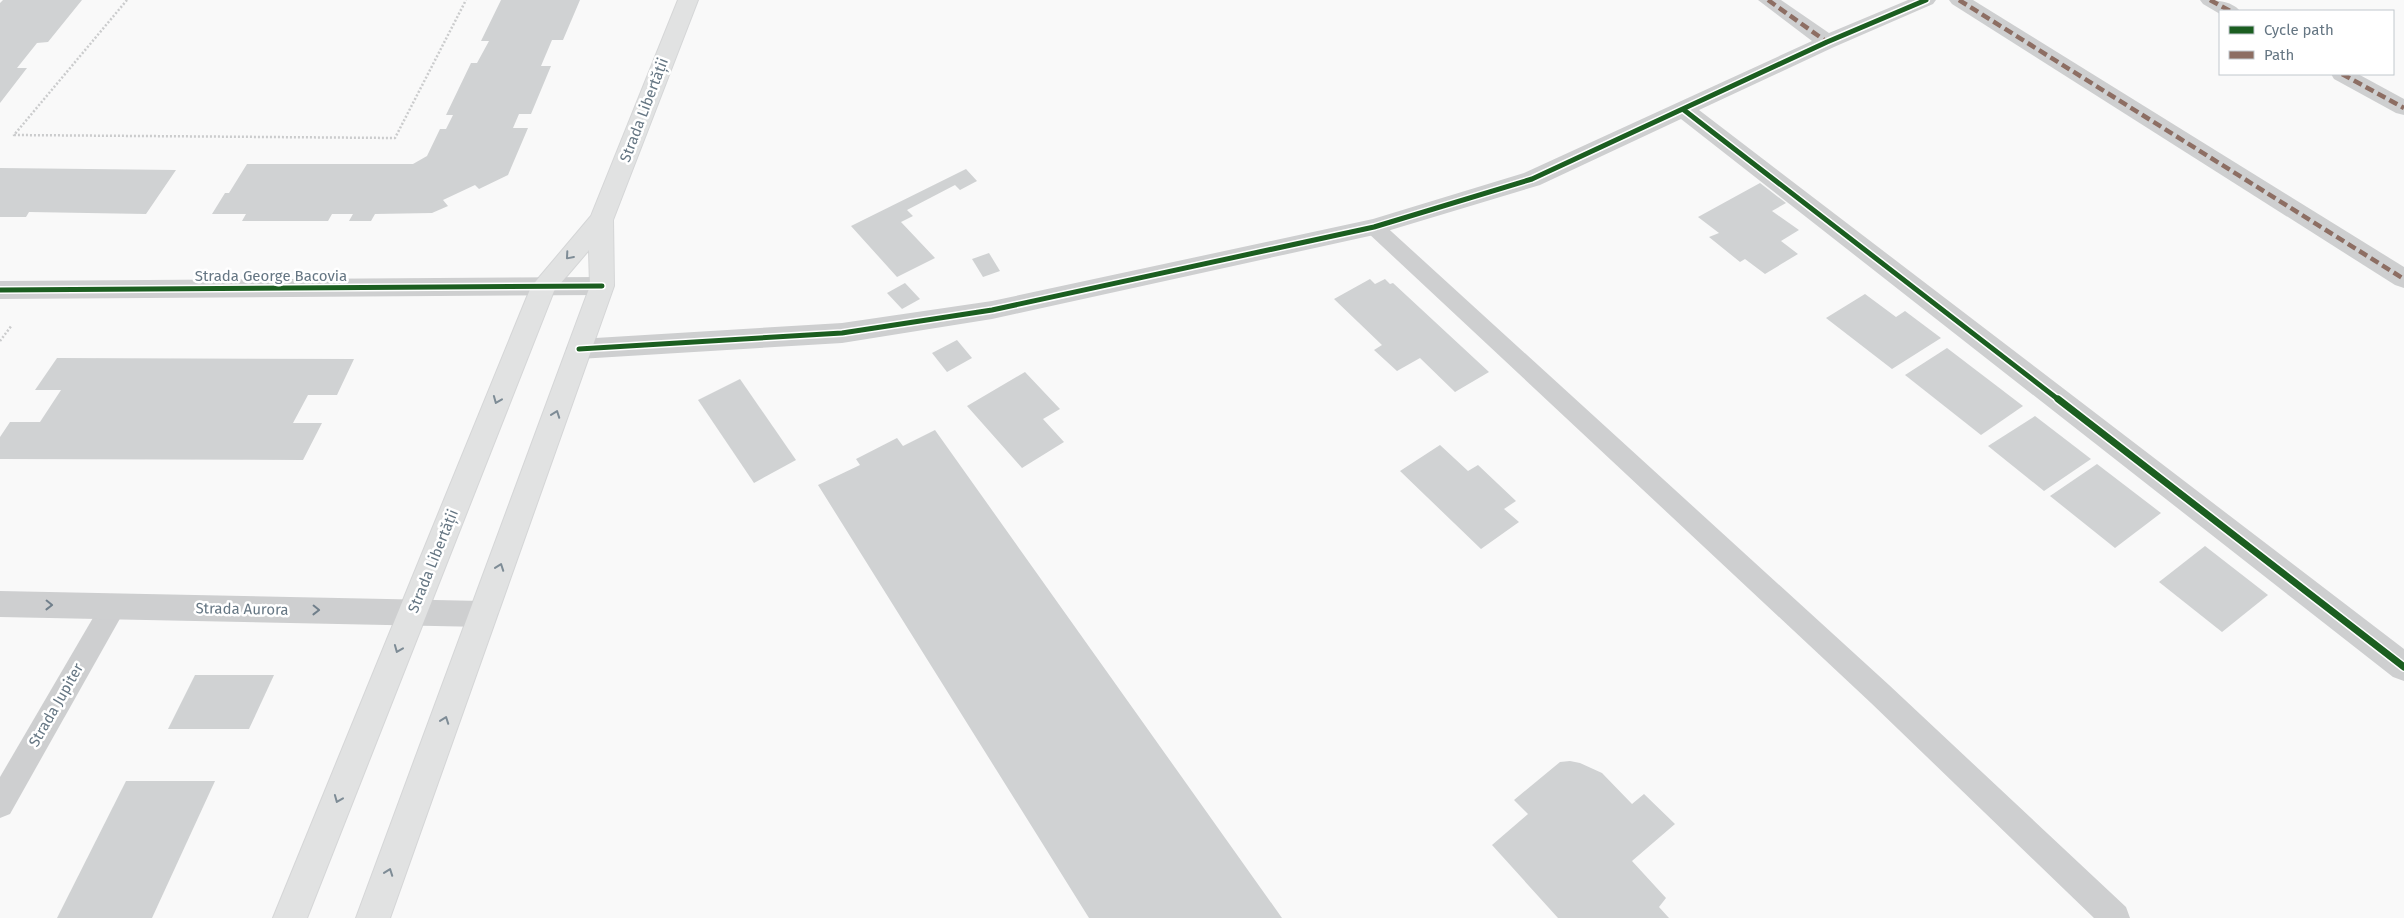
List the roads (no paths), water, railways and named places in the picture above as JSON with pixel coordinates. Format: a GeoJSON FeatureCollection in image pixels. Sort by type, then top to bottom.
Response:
{"type":"FeatureCollection","features":[{"type":"Feature","properties":{"kind":"main road","name":"Strada Libertății"},"geometry":{"type":"LineString","coordinates":[[290,918],[543,287],[601,220],[688,0]]}},
{"type":"Feature","properties":{"kind":"main road","name":"Strada Libertății"},"geometry":{"type":"LineString","coordinates":[[372,918],[602,286],[601,220]]}},
{"type":"Feature","properties":{"kind":"street"},"geometry":{"type":"LineString","coordinates":[[1768,0],[1827,42]]}},
{"type":"Feature","properties":{"kind":"street"},"geometry":{"type":"LineString","coordinates":[[580,349],[842,333],[992,310],[1286,244],[1374,227],[1532,179],[1827,42],[1926,0]]}},
{"type":"Feature","properties":{"kind":"street"},"geometry":{"type":"LineString","coordinates":[[1959,0],[2404,279]]}},
{"type":"Feature","properties":{"kind":"street"},"geometry":{"type":"LineString","coordinates":[[2210,0],[2228,10]]}},
{"type":"Feature","properties":{"kind":"street"},"geometry":{"type":"LineString","coordinates":[[2344,75],[2404,108]]}},
{"type":"Feature","properties":{"kind":"street"},"geometry":{"type":"LineString","coordinates":[[1684,110],[2404,667]]}},
{"type":"Feature","properties":{"kind":"street","name":"Strada George Bacovia"},"geometry":{"type":"LineString","coordinates":[[0,290],[602,286]]}},
{"type":"Feature","properties":{"kind":"street","name":"Strada Aurora"},"geometry":{"type":"LineString","coordinates":[[0,604],[483,614]]}},
{"type":"Feature","properties":{"kind":"lane"},"geometry":{"type":"LineString","coordinates":[[1374,227],[1880,694],[2115,918]]}},
{"type":"Feature","properties":{"kind":"lane","name":"Strada Jupiter"},"geometry":{"type":"LineString","coordinates":[[0,804],[113,607]]}}]}
